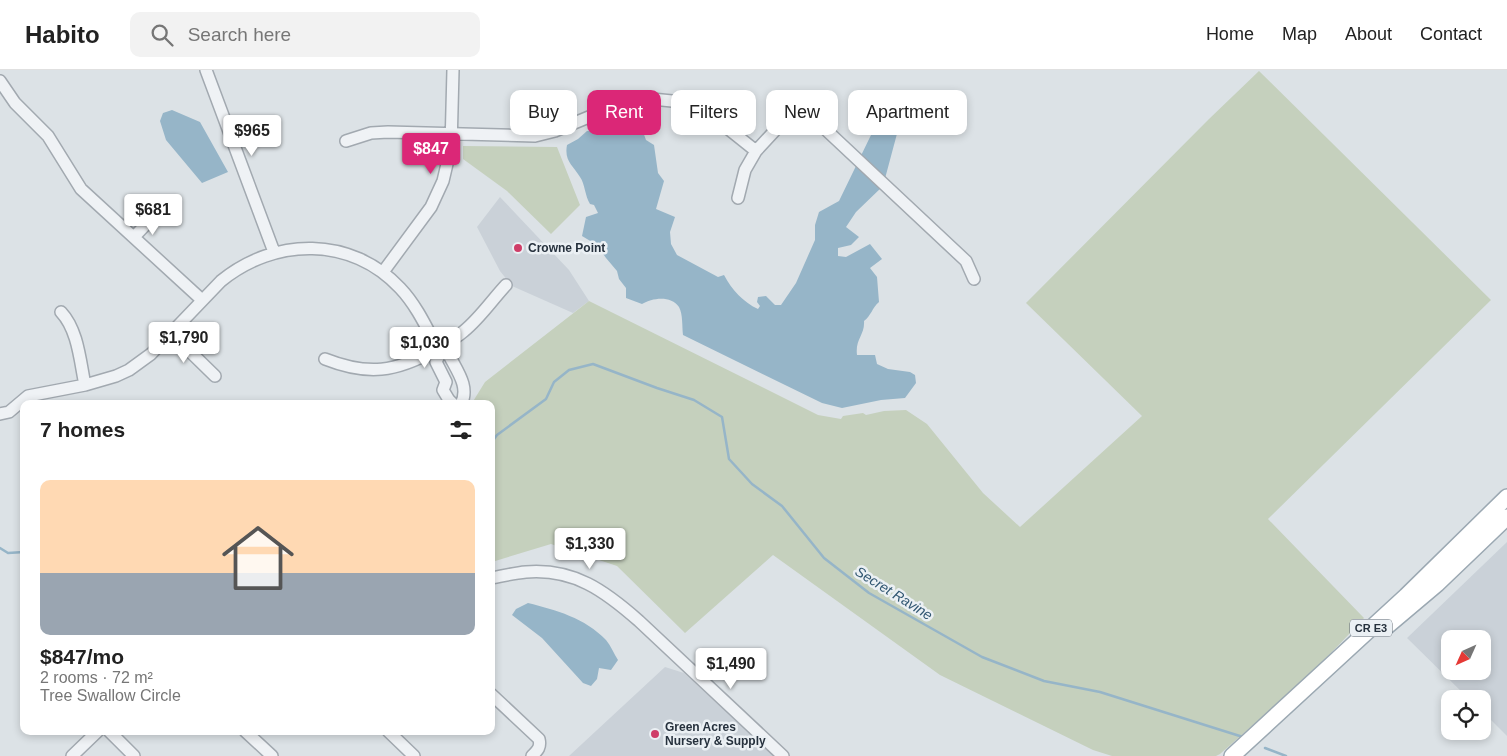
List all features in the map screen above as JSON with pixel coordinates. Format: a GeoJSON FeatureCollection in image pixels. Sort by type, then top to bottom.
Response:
{"type":"FeatureCollection","features":[{"type":"Feature","properties":{"kind":"main road","name":"CR E3"},"geometry":{"type":"LineString","coordinates":[[1232,756],[1406,596],[1507,497]]}},
{"type":"Feature","properties":{"kind":"main road","name":"CR E3"},"geometry":{"type":"LineString","coordinates":[[1245,756],[1437,584],[1507,517]]}},
{"type":"Feature","properties":{"kind":"street"},"geometry":{"type":"LineString","coordinates":[[206,70],[274,252]]}},
{"type":"Feature","properties":{"kind":"street"},"geometry":{"type":"LineString","coordinates":[[383,272],[438,195],[448,166],[454,70]]}},
{"type":"Feature","properties":{"kind":"street"},"geometry":{"type":"LineString","coordinates":[[0,81],[15,103],[48,136],[81,190],[202,300]]}},
{"type":"Feature","properties":{"kind":"street"},"geometry":{"type":"LineString","coordinates":[[346,142],[358,136],[380,133],[535,136],[555,131],[625,102],[652,99],[682,102],[710,115],[756,150]]}},
{"type":"Feature","properties":{"kind":"street"},"geometry":{"type":"LineString","coordinates":[[738,198],[745,170],[756,150],[793,111],[800,108],[808,113],[966,261],[974,279]]}},
{"type":"Feature","properties":{"kind":"street"},"geometry":{"type":"LineString","coordinates":[[134,237],[153,217]]}},
{"type":"Feature","properties":{"kind":"street"},"geometry":{"type":"LineString","coordinates":[[23,400],[28,396],[85,385],[129,370],[151,354],[221,281],[239,267],[274,252],[306,248],[324,250],[360,259],[383,272],[411,300],[439,351],[449,356],[465,386],[463,400]]}},
{"type":"Feature","properties":{"kind":"street"},"geometry":{"type":"LineString","coordinates":[[325,359],[352,368],[376,371],[409,364],[439,351],[464,332],[506,285]]}},
{"type":"Feature","properties":{"kind":"street"},"geometry":{"type":"LineString","coordinates":[[61,312],[70,324],[85,385]]}},
{"type":"Feature","properties":{"kind":"street"},"geometry":{"type":"LineString","coordinates":[[171,333],[215,376]]}},
{"type":"Feature","properties":{"kind":"street"},"geometry":{"type":"LineString","coordinates":[[439,351],[436,362],[446,382]]}},
{"type":"Feature","properties":{"kind":"street"},"geometry":{"type":"LineString","coordinates":[[449,400],[443,390],[446,382],[460,378]]}},
{"type":"Feature","properties":{"kind":"street"},"geometry":{"type":"LineString","coordinates":[[0,414],[9,412],[20,403]]}},
{"type":"Feature","properties":{"kind":"street"},"geometry":{"type":"LineString","coordinates":[[495,577],[526,572],[546,573],[572,577],[597,588],[639,621],[783,756]]}},
{"type":"Feature","properties":{"kind":"street"},"geometry":{"type":"LineString","coordinates":[[495,698],[539,738],[540,745],[538,751],[532,756]]}},
{"type":"Feature","properties":{"kind":"street"},"geometry":{"type":"LineString","coordinates":[[72,756],[94,735]]}},
{"type":"Feature","properties":{"kind":"street"},"geometry":{"type":"LineString","coordinates":[[113,735],[134,756]]}},
{"type":"Feature","properties":{"kind":"street"},"geometry":{"type":"LineString","coordinates":[[249,735],[272,756]]}},
{"type":"Feature","properties":{"kind":"street"},"geometry":{"type":"LineString","coordinates":[[392,735],[414,756]]}},
{"type":"Feature","properties":{"kind":"shaded area","name":"Crowne Point"},"geometry":{"type":"Polygon","coordinates":[[[500,197],[569,270],[589,301],[573,313],[512,286],[500,271],[477,227],[500,197]]]}},
{"type":"Feature","properties":{"kind":"shaded area"},"geometry":{"type":"Polygon","coordinates":[[[1507,542],[1507,736],[1491,720],[1491,690],[1460,690],[1450,680],[1491,680],[1491,630],[1441,630],[1441,671],[1407,638],[1507,542]]]}},
{"type":"Feature","properties":{"kind":"shaded area"},"geometry":{"type":"Polygon","coordinates":[[[665,667],[684,673],[775,756],[569,756],[665,667]]]}},
{"type":"Feature","properties":{"kind":"green space"},"geometry":{"type":"Polygon","coordinates":[[[1259,71],[1491,300],[1268,519],[1364,618],[1276,705],[1220,754],[1216,756],[1112,756],[1093,750],[940,675],[773,555],[685,633],[617,566],[551,544],[495,561],[495,400],[474,400],[485,382],[589,301],[818,415],[841,419],[843,416],[863,413],[866,415],[884,411],[906,410],[927,424],[983,493],[1020,527],[1142,416],[1026,303],[1259,71]]]}},
{"type":"Feature","properties":{"kind":"green space"},"geometry":{"type":"Polygon","coordinates":[[[463,146],[557,147],[580,205],[551,234],[507,191],[463,159],[463,146]]]}},
{"type":"Feature","properties":{"kind":"water"},"geometry":{"type":"Polygon","coordinates":[[[172,110],[200,122],[228,172],[202,183],[166,140],[160,121],[163,113],[172,110]]]}},
{"type":"Feature","properties":{"kind":"water"},"geometry":{"type":"Polygon","coordinates":[[[587,131],[587,135],[644,135],[646,140],[654,145],[658,173],[664,181],[656,209],[675,217],[670,232],[671,244],[677,255],[718,277],[724,275],[738,295],[758,309],[760,306],[757,302],[758,297],[766,296],[775,305],[781,305],[796,283],[815,240],[815,225],[819,212],[839,201],[871,135],[897,135],[883,186],[856,212],[846,227],[859,237],[851,245],[838,248],[838,256],[846,257],[870,244],[882,259],[870,268],[877,277],[879,302],[864,321],[863,330],[857,345],[857,355],[875,355],[877,364],[888,369],[910,372],[915,375],[916,383],[905,398],[881,400],[842,408],[822,403],[683,335],[682,317],[676,303],[666,299],[656,299],[642,304],[626,298],[626,288],[619,279],[617,271],[597,245],[582,236],[586,217],[598,213],[594,205],[588,201],[582,180],[567,155],[567,145],[587,131]]]}},
{"type":"Feature","properties":{"kind":"water"},"geometry":{"type":"Polygon","coordinates":[[[528,603],[570,616],[598,632],[608,642],[618,660],[611,670],[599,668],[597,679],[591,686],[583,683],[542,638],[512,615],[516,609],[528,603]]]}},
{"type":"Feature","properties":{"kind":"waterway","name":"Secret Ravine"},"geometry":{"type":"LineString","coordinates":[[495,438],[546,399],[554,382],[569,370],[593,364],[694,400],[722,417],[729,459],[752,484],[782,506],[824,558],[869,593],[982,657],[1044,681],[1100,692],[1243,737]]}},
{"type":"Feature","properties":{"kind":"waterway","name":"Secret Ravine"},"geometry":{"type":"LineString","coordinates":[[0,548],[8,553],[20,552]]}},
{"type":"Feature","properties":{"kind":"waterway","name":"Secret Ravine"},"geometry":{"type":"LineString","coordinates":[[1265,748],[1286,756]]}},
{"type":"Feature","properties":{"kind":"place","name":"Crowne Point"},"geometry":{"type":"Point","coordinates":[518,248]}},
{"type":"Feature","properties":{"kind":"place","name":"Green Acres Nursery & Supply"},"geometry":{"type":"Point","coordinates":[655,734]}}]}
